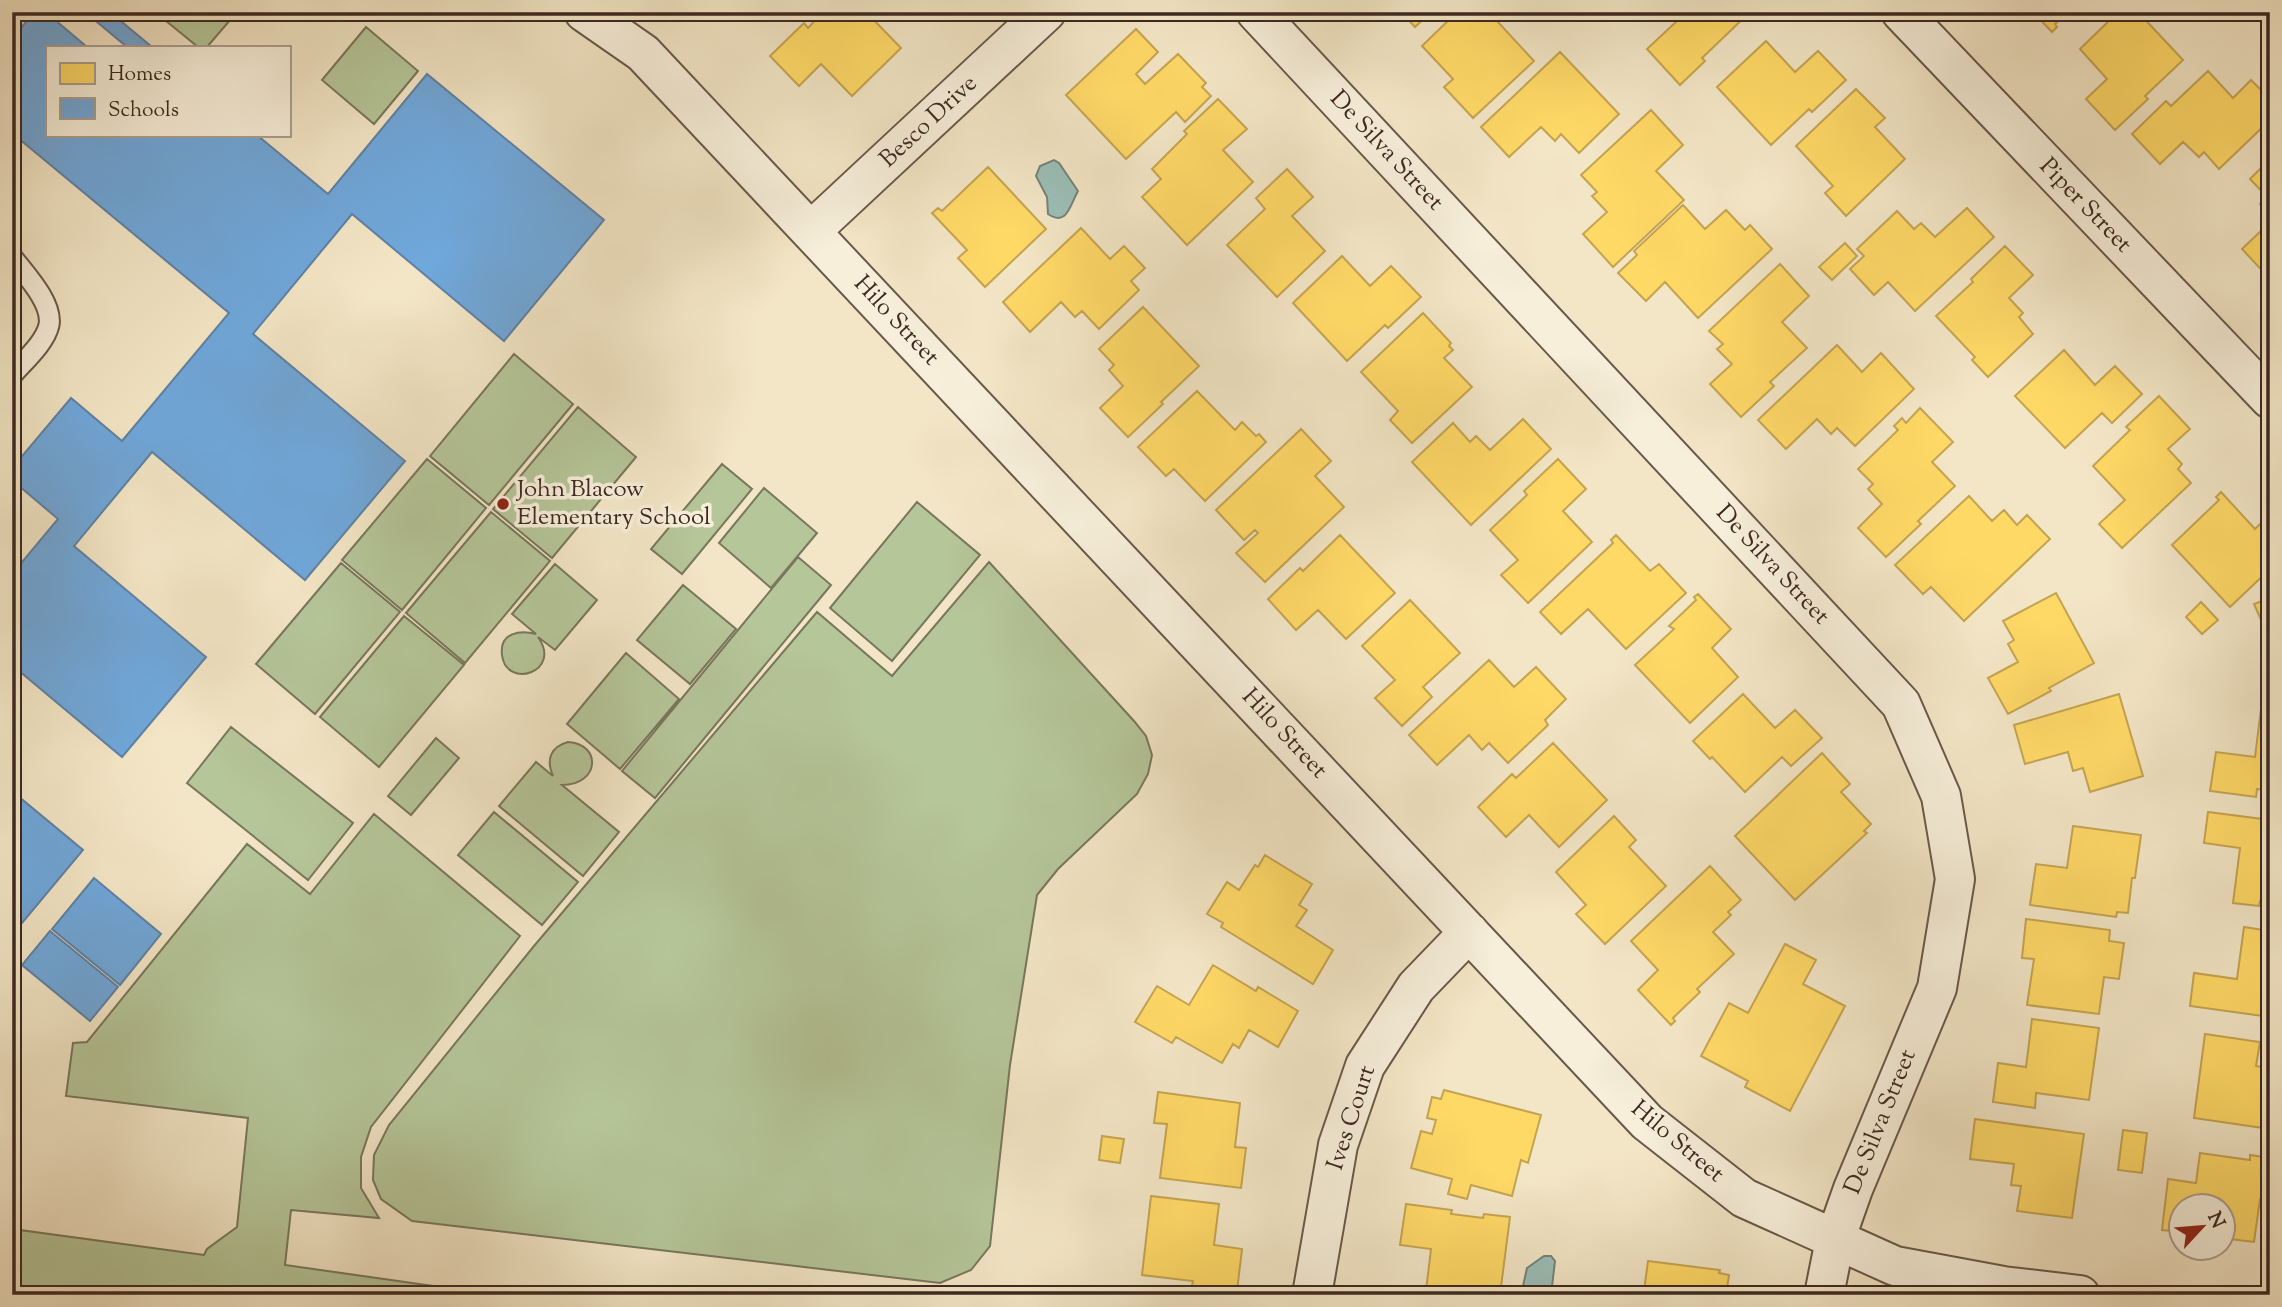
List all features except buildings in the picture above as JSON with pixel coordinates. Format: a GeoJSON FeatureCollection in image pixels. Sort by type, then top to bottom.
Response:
{"type":"FeatureCollection","features":[{"type":"Feature","properties":{"kind":"street","name":"Hilo Street"},"geometry":{"type":"LineString","coordinates":[[584,12],[643,53],[1647,1122],[1744,1198],[1895,1266],[2003,1286],[2080,1295]]}},
{"type":"Feature","properties":{"kind":"street","name":"Besco Drive"},"geometry":{"type":"LineString","coordinates":[[811,231],[1046,12]]}},
{"type":"Feature","properties":{"kind":"street","name":"De Silva Street"},"geometry":{"type":"LineString","coordinates":[[1256,12],[1902,704],[1941,796],[1955,879],[1937,988],[1853,1189],[1835,1240],[1824,1295]]}},
{"type":"Feature","properties":{"kind":"street","name":"Piper Street"},"geometry":{"type":"LineString","coordinates":[[1901,12],[2270,399]]}},
{"type":"Feature","properties":{"kind":"street","name":"Ives Court"},"geometry":{"type":"LineString","coordinates":[[1312,1295],[1338,1145],[1365,1066],[1416,987],[1469,932]]}},
{"type":"Feature","properties":{"kind":"lane"},"geometry":{"type":"LineString","coordinates":[[12,257],[37,289],[47,309],[49,325],[41,340],[12,375]]}},
{"type":"Feature","properties":{"kind":"green space"},"geometry":{"type":"Polygon","coordinates":[[[155,12],[237,12],[208,46],[197,46],[155,12]]]}},
{"type":"Feature","properties":{"kind":"green space"},"geometry":{"type":"Polygon","coordinates":[[[366,27],[418,71],[374,124],[322,80],[366,27]]]}},
{"type":"Feature","properties":{"kind":"green space"},"geometry":{"type":"Polygon","coordinates":[[[514,354],[573,404],[489,505],[430,456],[514,354]]]}},
{"type":"Feature","properties":{"kind":"green space"},"geometry":{"type":"Polygon","coordinates":[[[578,407],[636,457],[552,558],[493,509],[578,407]]]}},
{"type":"Feature","properties":{"kind":"green space"},"geometry":{"type":"Polygon","coordinates":[[[427,459],[486,508],[402,610],[342,560],[427,459]]]}},
{"type":"Feature","properties":{"kind":"green space"},"geometry":{"type":"Polygon","coordinates":[[[722,464],[752,489],[682,574],[651,549],[722,464]]]}},
{"type":"Feature","properties":{"kind":"green space"},"geometry":{"type":"Polygon","coordinates":[[[764,488],[817,533],[771,588],[719,543],[764,488]]]}},
{"type":"Feature","properties":{"kind":"green space"},"geometry":{"type":"Polygon","coordinates":[[[917,502],[980,555],[892,661],[830,608],[917,502]]]}},
{"type":"Feature","properties":{"kind":"green space"},"geometry":{"type":"Polygon","coordinates":[[[491,512],[550,561],[465,663],[406,613],[491,512]]]}},
{"type":"Feature","properties":{"kind":"green space"},"geometry":{"type":"Polygon","coordinates":[[[798,557],[831,585],[655,798],[622,771],[798,557]]]}},
{"type":"Feature","properties":{"kind":"green space"},"geometry":{"type":"Polygon","coordinates":[[[989,562],[1134,721],[1146,736],[1152,755],[1148,774],[1137,794],[1058,869],[1037,895],[1010,1065],[990,1246],[971,1270],[940,1283],[412,1221],[381,1199],[373,1180],[374,1155],[389,1125],[534,946],[817,612],[892,676],[989,562]]]}},
{"type":"Feature","properties":{"kind":"green space"},"geometry":{"type":"Polygon","coordinates":[[[341,563],[400,612],[315,714],[256,664],[341,563]]]}},
{"type":"Feature","properties":{"kind":"green space"},"geometry":{"type":"Polygon","coordinates":[[[555,564],[597,600],[555,650],[538,637],[544,649],[539,667],[522,674],[513,672],[506,666],[502,655],[504,641],[512,634],[536,634],[512,614],[555,564]]]}},
{"type":"Feature","properties":{"kind":"green space"},"geometry":{"type":"Polygon","coordinates":[[[683,585],[736,629],[690,684],[637,640],[683,585]]]}},
{"type":"Feature","properties":{"kind":"green space"},"geometry":{"type":"Polygon","coordinates":[[[404,616],[464,665],[379,767],[320,717],[404,616]]]}},
{"type":"Feature","properties":{"kind":"green space"},"geometry":{"type":"Polygon","coordinates":[[[626,653],[679,699],[620,769],[567,724],[626,653]]]}},
{"type":"Feature","properties":{"kind":"green space"},"geometry":{"type":"Polygon","coordinates":[[[231,727],[353,823],[308,880],[187,783],[231,727]]]}},
{"type":"Feature","properties":{"kind":"green space"},"geometry":{"type":"Polygon","coordinates":[[[436,738],[459,758],[411,815],[388,796],[436,738]]]}},
{"type":"Feature","properties":{"kind":"green space"},"geometry":{"type":"Polygon","coordinates":[[[568,742],[579,744],[587,750],[592,764],[584,779],[562,785],[619,832],[583,876],[499,806],[536,762],[553,776],[551,755],[557,747],[568,742]]]}},
{"type":"Feature","properties":{"kind":"green space"},"geometry":{"type":"Polygon","coordinates":[[[494,812],[578,882],[542,925],[458,855],[494,812]]]}},
{"type":"Feature","properties":{"kind":"green space"},"geometry":{"type":"Polygon","coordinates":[[[374,814],[520,936],[371,1127],[361,1157],[361,1188],[379,1218],[291,1210],[285,1265],[497,1295],[12,1295],[12,1229],[204,1255],[207,1249],[237,1227],[248,1118],[66,1096],[73,1043],[87,1042],[247,844],[310,894],[374,814]]]}},
{"type":"Feature","properties":{"kind":"water"},"geometry":{"type":"Polygon","coordinates":[[[1054,160],[1059,163],[1078,191],[1067,213],[1060,218],[1048,214],[1047,197],[1036,176],[1040,166],[1054,160]]]}},
{"type":"Feature","properties":{"kind":"water"},"geometry":{"type":"Polygon","coordinates":[[[1544,1256],[1551,1256],[1555,1261],[1551,1295],[1521,1295],[1527,1268],[1544,1256]]]}},
{"type":"Feature","properties":{"kind":"place","name":"John Blacow Elementary School"},"geometry":{"type":"Point","coordinates":[503,504]}}]}
